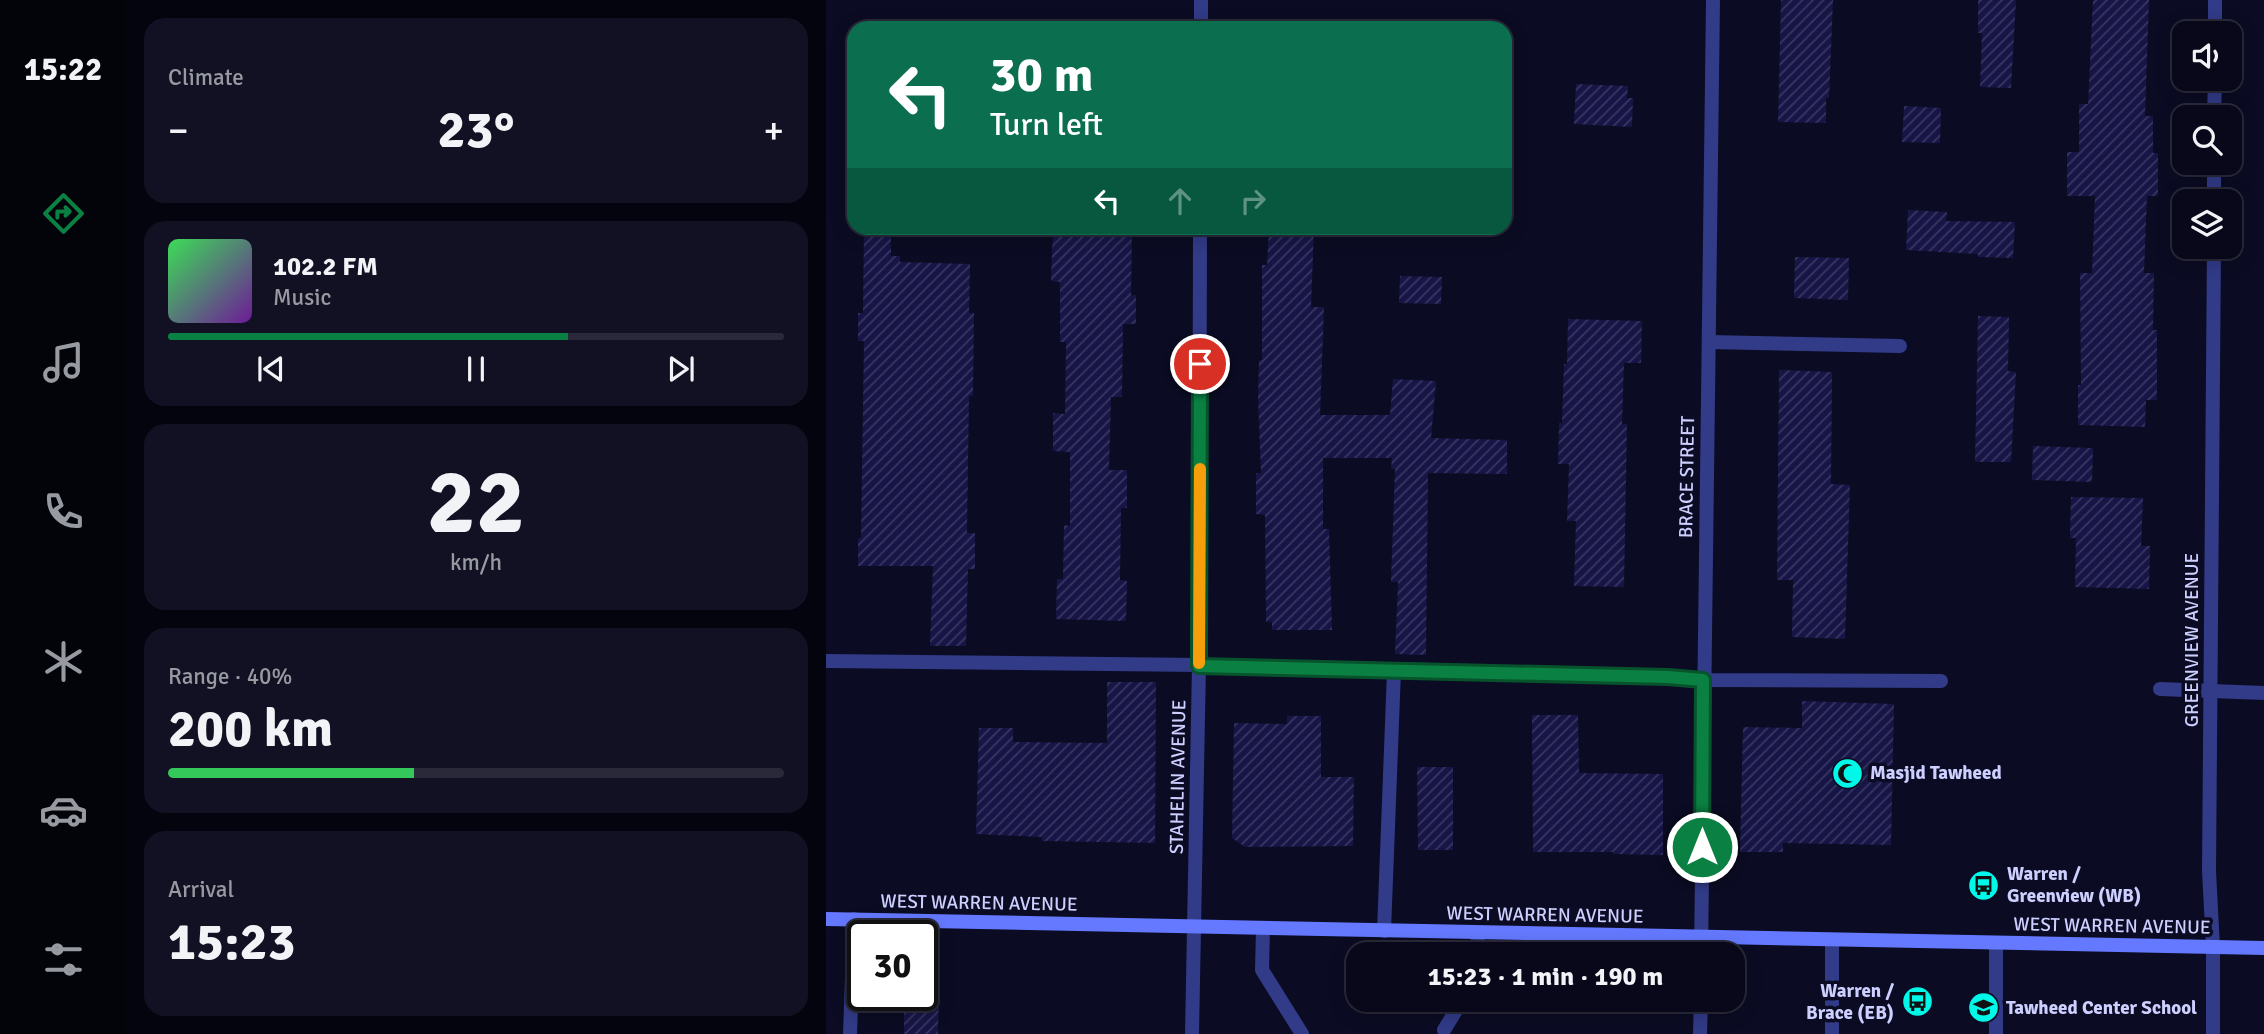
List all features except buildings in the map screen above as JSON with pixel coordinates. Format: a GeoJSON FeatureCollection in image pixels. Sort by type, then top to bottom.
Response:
{"type":"FeatureCollection","features":[{"type":"Feature","properties":{"kind":"main road","name":"WEST WARREN AVENUE"},"geometry":{"type":"LineString","coordinates":[[826,919],[2264,948]]}},
{"type":"Feature","properties":{"kind":"street"},"geometry":{"type":"LineString","coordinates":[[1201,0],[1201,21]]}},
{"type":"Feature","properties":{"kind":"street","name":"BRACE STREET"},"geometry":{"type":"LineString","coordinates":[[1701,942],[1713,0]]}},
{"type":"Feature","properties":{"kind":"street"},"geometry":{"type":"LineString","coordinates":[[2215,0],[2215,21]]}},
{"type":"Feature","properties":{"kind":"street","name":"STAHELIN AVENUE"},"geometry":{"type":"LineString","coordinates":[[1192,1034],[1199,666],[1200,235]]}},
{"type":"Feature","properties":{"kind":"street","name":"GREENVIEW AVENUE"},"geometry":{"type":"LineString","coordinates":[[2213,1034],[2213,947],[2209,871],[2214,259]]}},
{"type":"Feature","properties":{"kind":"street"},"geometry":{"type":"LineString","coordinates":[[1709,342],[1900,346]]}},
{"type":"Feature","properties":{"kind":"street"},"geometry":{"type":"LineString","coordinates":[[826,661],[1394,670],[1703,680],[1941,681]]}},
{"type":"Feature","properties":{"kind":"street"},"geometry":{"type":"LineString","coordinates":[[1384,931],[1394,670]]}},
{"type":"Feature","properties":{"kind":"street"},"geometry":{"type":"LineString","coordinates":[[2160,689],[2264,693]]}},
{"type":"Feature","properties":{"kind":"street"},"geometry":{"type":"LineString","coordinates":[[850,1034],[854,919]]}},
{"type":"Feature","properties":{"kind":"street"},"geometry":{"type":"LineString","coordinates":[[1263,929],[1262,970],[1302,1034]]}},
{"type":"Feature","properties":{"kind":"street"},"geometry":{"type":"LineString","coordinates":[[1478,933],[1478,942]]}},
{"type":"Feature","properties":{"kind":"street"},"geometry":{"type":"LineString","coordinates":[[1832,941],[1832,1034]]}},
{"type":"Feature","properties":{"kind":"street"},"geometry":{"type":"LineString","coordinates":[[1996,943],[1996,1034]]}},
{"type":"Feature","properties":{"kind":"street"},"geometry":{"type":"LineString","coordinates":[[1444,1030],[1455,1012]]}},
{"type":"Feature","properties":{"kind":"street"},"geometry":{"type":"LineString","coordinates":[[1700,1034],[1701,1012]]}},
{"type":"Feature","properties":{"kind":"slow traffic"},"geometry":{"type":"LineString","coordinates":[[1199,663],[1200,469]]}},
{"type":"Feature","properties":{"kind":"place","name":"Masjid Tawheed"},"geometry":{"type":"Point","coordinates":[1847,773]}},
{"type":"Feature","properties":{"kind":"place","name":"Warren / Greenview (WB)"},"geometry":{"type":"Point","coordinates":[1984,885]}},
{"type":"Feature","properties":{"kind":"place","name":"Warren / Brace (EB)"},"geometry":{"type":"Point","coordinates":[1917,1002]}},
{"type":"Feature","properties":{"kind":"place","name":"Tawheed Center School"},"geometry":{"type":"Point","coordinates":[1983,1008]}},
{"type":"Feature","properties":{"kind":"route"},"geometry":{"type":"LineString","coordinates":[[1200,364],[1199,666],[1703,680],[1702,847]]}}]}
